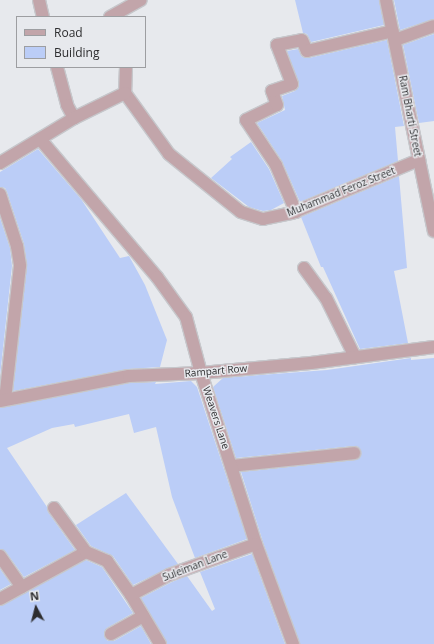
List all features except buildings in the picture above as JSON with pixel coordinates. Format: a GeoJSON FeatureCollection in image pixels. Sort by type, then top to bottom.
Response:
{"type":"FeatureCollection","features":[{"type":"Feature","properties":{"kind":"street"},"geometry":{"type":"LineString","coordinates":[[39,0],[43,16]]}},
{"type":"Feature","properties":{"kind":"street"},"geometry":{"type":"LineString","coordinates":[[117,11],[140,0]]}},
{"type":"Feature","properties":{"kind":"street","name":"Ram Bharti Street"},"geometry":{"type":"LineString","coordinates":[[386,0],[434,231]]}},
{"type":"Feature","properties":{"kind":"street"},"geometry":{"type":"LineString","coordinates":[[296,212],[276,165],[246,120],[278,105],[272,91],[292,84],[277,45],[302,40],[308,51],[394,36],[434,26]]}},
{"type":"Feature","properties":{"kind":"street"},"geometry":{"type":"LineString","coordinates":[[57,68],[67,105],[74,118]]}},
{"type":"Feature","properties":{"kind":"street"},"geometry":{"type":"LineString","coordinates":[[0,163],[74,118],[125,94],[126,68]]}},
{"type":"Feature","properties":{"kind":"street","name":"Muhammad Feroz Street"},"geometry":{"type":"LineString","coordinates":[[125,94],[169,154],[241,212],[263,219],[296,212],[419,160]]}},
{"type":"Feature","properties":{"kind":"street","name":"Weavers Lane"},"geometry":{"type":"LineString","coordinates":[[40,139],[157,277],[186,316],[201,373],[256,544],[293,644]]}},
{"type":"Feature","properties":{"kind":"street"},"geometry":{"type":"LineString","coordinates":[[0,194],[17,246],[20,266],[5,362],[3,400]]}},
{"type":"Feature","properties":{"kind":"street"},"geometry":{"type":"LineString","coordinates":[[304,268],[326,298],[355,357]]}},
{"type":"Feature","properties":{"kind":"street","name":"Rampart Row"},"geometry":{"type":"LineString","coordinates":[[3,400],[128,376],[201,373],[434,348]]}},
{"type":"Feature","properties":{"kind":"street"},"geometry":{"type":"LineString","coordinates":[[231,466],[354,453]]}},
{"type":"Feature","properties":{"kind":"street"},"geometry":{"type":"LineString","coordinates":[[54,508],[86,552],[107,561],[131,595],[160,644]]}},
{"type":"Feature","properties":{"kind":"street","name":"Suleiman Lane"},"geometry":{"type":"LineString","coordinates":[[131,595],[168,575],[256,544]]}},
{"type":"Feature","properties":{"kind":"street"},"geometry":{"type":"LineString","coordinates":[[0,599],[86,552]]}},
{"type":"Feature","properties":{"kind":"street"},"geometry":{"type":"LineString","coordinates":[[0,556],[22,587]]}},
{"type":"Feature","properties":{"kind":"street"},"geometry":{"type":"LineString","coordinates":[[111,634],[143,616]]}}]}
